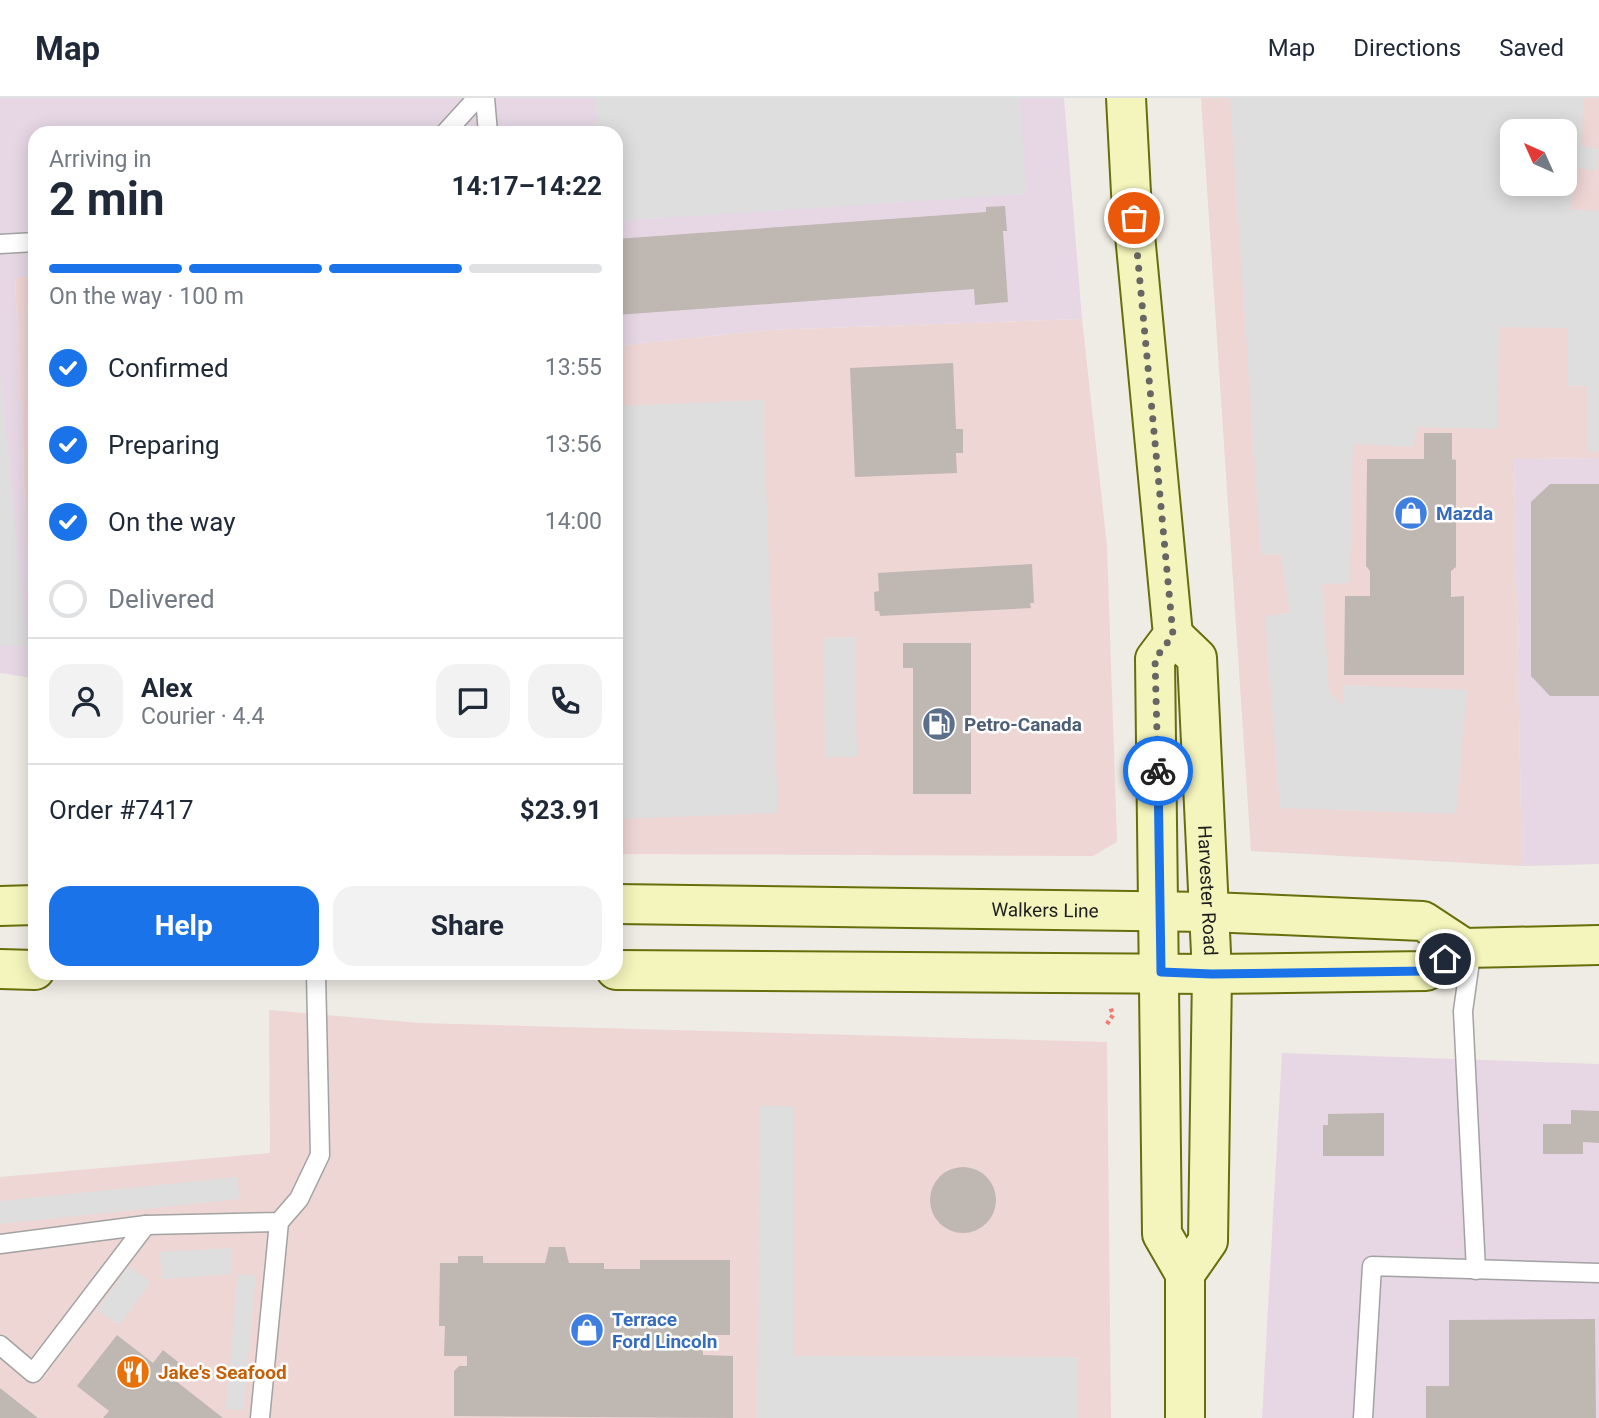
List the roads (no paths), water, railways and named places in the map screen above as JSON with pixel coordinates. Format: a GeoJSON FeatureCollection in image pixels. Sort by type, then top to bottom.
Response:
{"type":"FeatureCollection","features":[{"type":"Feature","properties":{"kind":"main road"},"geometry":{"type":"LineString","coordinates":[[1126,98],[1131,192],[1173,635],[1155,659],[1161,912],[1162,1234],[1185,1274],[1185,1418]]}},
{"type":"Feature","properties":{"kind":"main road","name":"Harvester Road"},"geometry":{"type":"LineString","coordinates":[[1173,635],[1197,658],[1212,974],[1208,1241],[1185,1274]]}},
{"type":"Feature","properties":{"kind":"main road","name":"Walkers Line"},"geometry":{"type":"LineString","coordinates":[[623,904],[1210,912],[1423,921],[1468,948]]}},
{"type":"Feature","properties":{"kind":"main road"},"geometry":{"type":"LineString","coordinates":[[0,906],[28,905]]}},
{"type":"Feature","properties":{"kind":"main road"},"geometry":{"type":"LineString","coordinates":[[623,970],[1212,974],[1426,971],[1468,948],[1599,945]]}},
{"type":"Feature","properties":{"kind":"main road"},"geometry":{"type":"LineString","coordinates":[[0,969],[28,970]]}},
{"type":"Feature","properties":{"kind":"lane"},"geometry":{"type":"LineString","coordinates":[[451,126],[477,98]]}},
{"type":"Feature","properties":{"kind":"lane"},"geometry":{"type":"LineString","coordinates":[[485,98],[487,126]]}},
{"type":"Feature","properties":{"kind":"lane"},"geometry":{"type":"LineString","coordinates":[[0,244],[28,242]]}},
{"type":"Feature","properties":{"kind":"lane"},"geometry":{"type":"LineString","coordinates":[[1468,948],[1463,1012],[1476,1270]]}},
{"type":"Feature","properties":{"kind":"lane"},"geometry":{"type":"LineString","coordinates":[[260,1418],[279,1222],[299,1199],[320,1155],[316,980]]}},
{"type":"Feature","properties":{"kind":"lane"},"geometry":{"type":"LineString","coordinates":[[0,1244],[146,1225],[279,1222]]}},
{"type":"Feature","properties":{"kind":"lane"},"geometry":{"type":"LineString","coordinates":[[0,1345],[33,1373],[146,1225]]}},
{"type":"Feature","properties":{"kind":"lane"},"geometry":{"type":"LineString","coordinates":[[1363,1418],[1372,1266],[1599,1273]]}},
{"type":"Feature","properties":{"kind":"place","name":"Mazda"},"geometry":{"type":"Point","coordinates":[1411,513]}},
{"type":"Feature","properties":{"kind":"place","name":"Petro-Canada"},"geometry":{"type":"Point","coordinates":[939,724]}},
{"type":"Feature","properties":{"kind":"place","name":"Terrace Ford Lincoln"},"geometry":{"type":"Point","coordinates":[587,1330]}},
{"type":"Feature","properties":{"kind":"place","name":"Jake's Seafood"},"geometry":{"type":"Point","coordinates":[133,1372]}}]}
